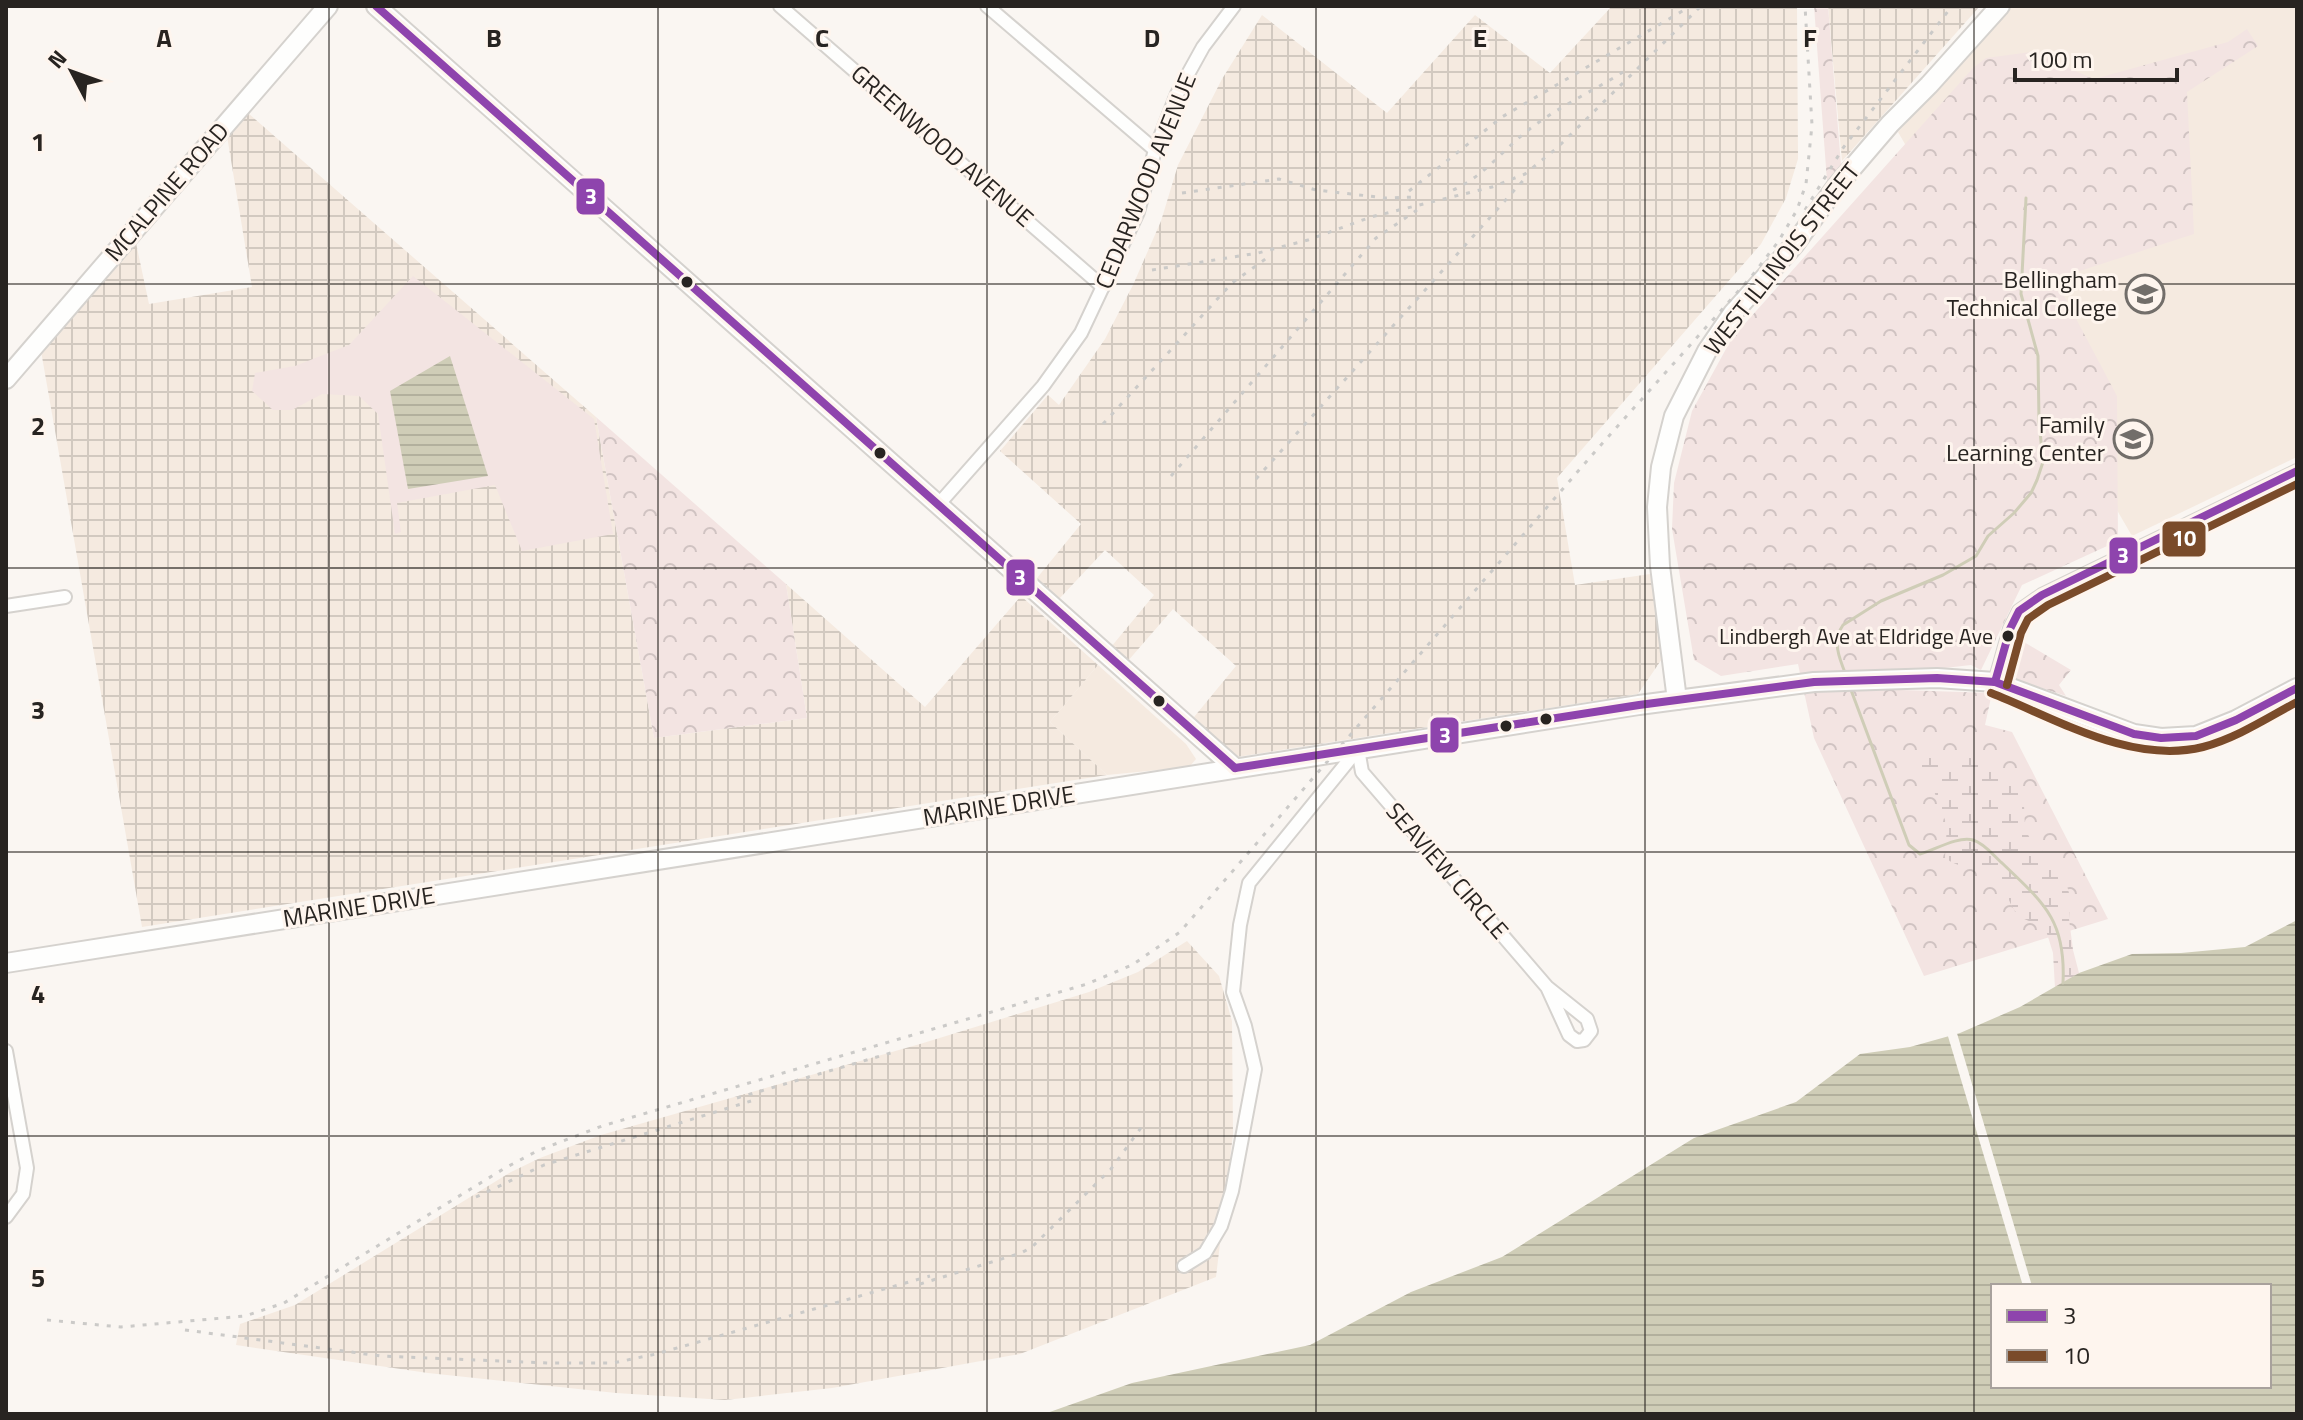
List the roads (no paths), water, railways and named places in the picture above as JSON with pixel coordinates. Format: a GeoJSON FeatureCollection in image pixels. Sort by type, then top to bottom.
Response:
{"type":"FeatureCollection","features":[{"type":"Feature","properties":{"kind":"main road","name":"MCALPINE ROAD"},"geometry":{"type":"LineString","coordinates":[[6,379],[328,6]]}},
{"type":"Feature","properties":{"kind":"main road"},"geometry":{"type":"LineString","coordinates":[[376,6],[1235,768]]}},
{"type":"Feature","properties":{"kind":"main road","name":"WEST ILLINOIS STREET"},"geometry":{"type":"LineString","coordinates":[[1677,700],[1660,566],[1657,507],[1661,467],[1674,416],[1707,351],[1733,313],[1794,245],[1836,187],[1890,124],[2000,6]]}},
{"type":"Feature","properties":{"kind":"main road","name":"MARINE DRIVE"},"geometry":{"type":"LineString","coordinates":[[6,963],[1235,768],[1764,688],[1814,682],[1937,678],[1995,682],[2119,729],[2161,738],[2196,736],[2236,720],[2297,688]]}},
{"type":"Feature","properties":{"kind":"street","name":"GREENWOOD AVENUE"},"geometry":{"type":"LineString","coordinates":[[780,6],[1103,287]]}},
{"type":"Feature","properties":{"kind":"street"},"geometry":{"type":"LineString","coordinates":[[987,6],[1155,150]]}},
{"type":"Feature","properties":{"kind":"street","name":"CEDARWOOD AVENUE"},"geometry":{"type":"LineString","coordinates":[[938,505],[1043,386],[1081,333],[1138,212],[1155,150],[1177,94],[1203,47],[1234,6]]}},
{"type":"Feature","properties":{"kind":"street"},"geometry":{"type":"LineString","coordinates":[[1995,682],[2010,629],[2019,611],[2042,595],[2297,471]]}},
{"type":"Feature","properties":{"kind":"street"},"geometry":{"type":"LineString","coordinates":[[6,606],[65,597]]}},
{"type":"Feature","properties":{"kind":"street"},"geometry":{"type":"LineString","coordinates":[[1184,1266],[1205,1253],[1221,1226],[1232,1191],[1255,1069],[1233,992],[1240,925],[1249,883],[1358,749]]}},
{"type":"Feature","properties":{"kind":"street","name":"SEAVIEW CIRCLE"},"geometry":{"type":"LineString","coordinates":[[1358,749],[1362,772],[1547,987]]}},
{"type":"Feature","properties":{"kind":"street"},"geometry":{"type":"LineString","coordinates":[[6,1051],[27,1168],[23,1194],[6,1217]]}},
{"type":"Feature","properties":{"kind":"waterway"},"geometry":{"type":"LineString","coordinates":[[1846,675],[1837,643],[1843,625],[1881,601],[1943,575],[1976,556],[1988,536],[2031,493],[2037,480],[2043,462],[2038,356],[2021,294],[2026,198]]}},
{"type":"Feature","properties":{"kind":"waterway"},"geometry":{"type":"LineString","coordinates":[[1851,690],[1909,845],[1920,854],[1967,839],[1989,850],[2030,890],[2050,915],[2061,944],[2063,983]]}},
{"type":"Feature","properties":{"kind":"railway"},"geometry":{"type":"LineString","coordinates":[[1409,191],[1502,117],[1691,6]]}},
{"type":"Feature","properties":{"kind":"railway"},"geometry":{"type":"LineString","coordinates":[[1152,270],[1258,253],[1308,240],[1371,217],[1492,187],[1525,174],[1558,147],[1701,6]]}},
{"type":"Feature","properties":{"kind":"railway"},"geometry":{"type":"LineString","coordinates":[[47,1320],[121,1327],[245,1316],[284,1303],[537,1151],[602,1126],[1087,984],[1132,965],[1180,932],[1599,447],[1751,277],[1778,242],[1797,210],[1806,184],[1812,125],[1805,6]]}},
{"type":"Feature","properties":{"kind":"railway"},"geometry":{"type":"LineString","coordinates":[[1805,210],[1843,148],[1952,6]]}},
{"type":"Feature","properties":{"kind":"railway"},"geometry":{"type":"LineString","coordinates":[[1453,190],[1475,177],[1542,120],[1623,72]]}},
{"type":"Feature","properties":{"kind":"railway"},"geometry":{"type":"LineString","coordinates":[[1256,479],[1528,175]]}},
{"type":"Feature","properties":{"kind":"railway"},"geometry":{"type":"LineString","coordinates":[[1182,193],[1279,179],[1316,190],[1386,198],[1417,197]]}},
{"type":"Feature","properties":{"kind":"railway"},"geometry":{"type":"LineString","coordinates":[[1171,476],[1376,238],[1417,210]]}},
{"type":"Feature","properties":{"kind":"railway"},"geometry":{"type":"LineString","coordinates":[[1103,424],[1232,283],[1271,255]]}},
{"type":"Feature","properties":{"kind":"railway"},"geometry":{"type":"LineString","coordinates":[[737,1098],[894,1052]]}},
{"type":"Feature","properties":{"kind":"railway"},"geometry":{"type":"LineString","coordinates":[[476,1197],[544,1165],[751,1101]]}},
{"type":"Feature","properties":{"kind":"railway"},"geometry":{"type":"LineString","coordinates":[[920,1284],[1032,1247],[1111,1169],[1143,1125]]}},
{"type":"Feature","properties":{"kind":"railway"},"geometry":{"type":"LineString","coordinates":[[185,1330],[381,1356],[613,1363],[656,1354],[930,1276]]}},
{"type":"Feature","properties":{"kind":"place","name":"Bellingham Technical College"},"geometry":{"type":"Point","coordinates":[2145,294]}},
{"type":"Feature","properties":{"kind":"place","name":"Family Learning Center"},"geometry":{"type":"Point","coordinates":[2133,439]}},
{"type":"Feature","properties":{"kind":"place","name":"Lindbergh Ave at Eldridge Ave"},"geometry":{"type":"Point","coordinates":[2008,636]}}]}
